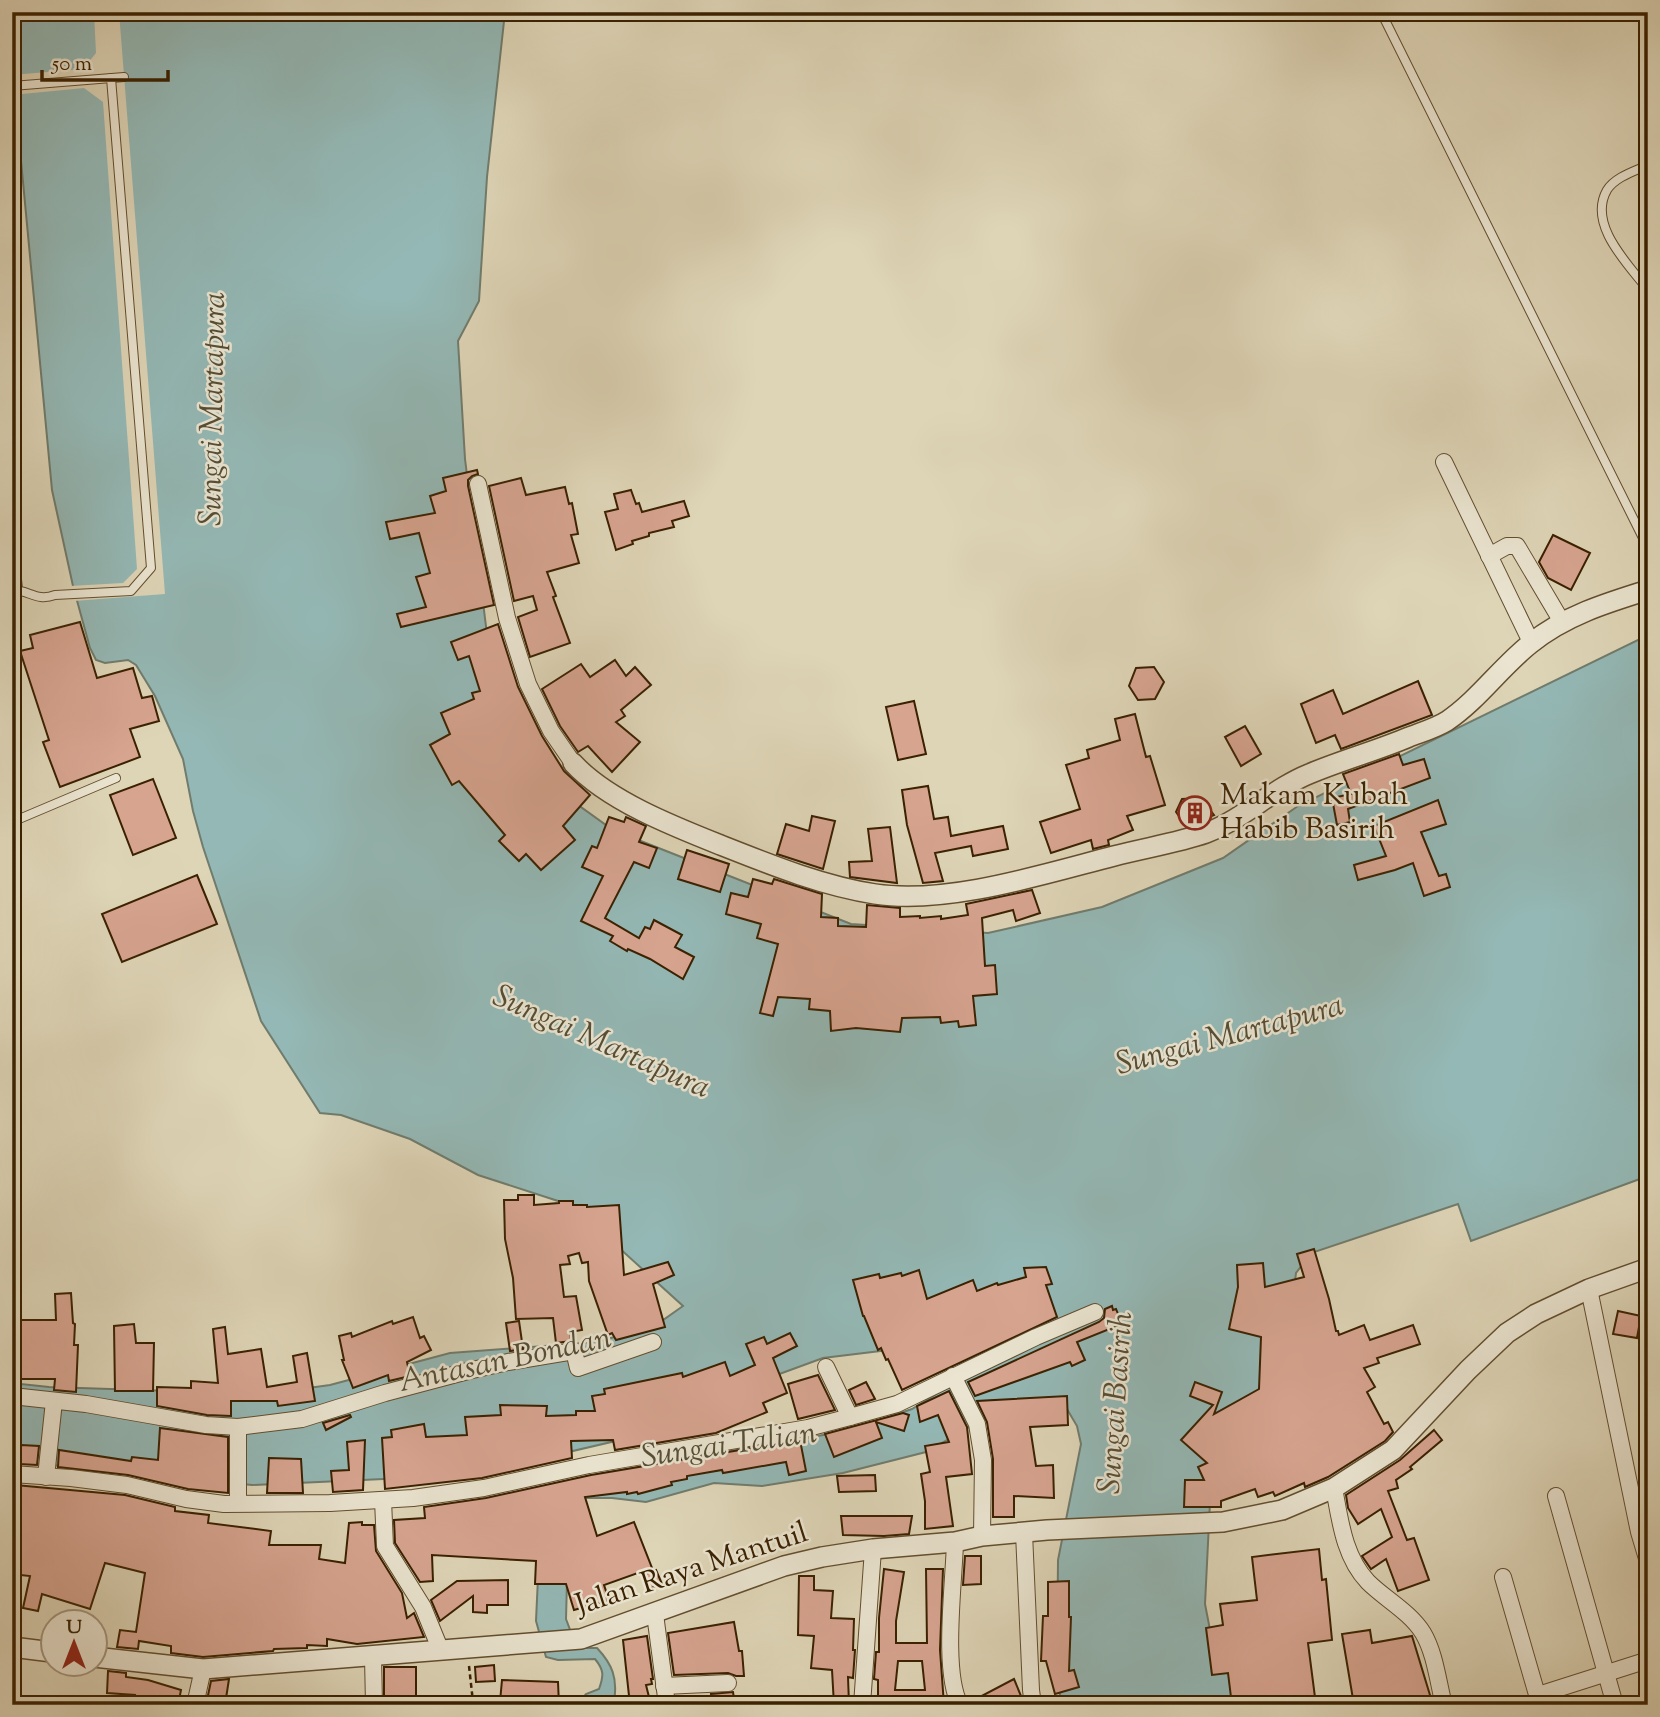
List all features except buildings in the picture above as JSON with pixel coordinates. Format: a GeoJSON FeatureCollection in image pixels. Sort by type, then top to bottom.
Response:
{"type":"FeatureCollection","features":[{"type":"Feature","properties":{"kind":"street"},"geometry":{"type":"LineString","coordinates":[[1444,462],[1531,642]]}},
{"type":"Feature","properties":{"kind":"street"},"geometry":{"type":"LineString","coordinates":[[478,484],[507,618],[533,698],[551,731],[586,777],[636,807],[707,840],[774,866],[875,894],[902,897],[955,893],[1051,873],[1206,833],[1234,820],[1306,774],[1367,754],[1446,722],[1531,642],[1562,622],[1598,606],[1648,590]]}},
{"type":"Feature","properties":{"kind":"street"},"geometry":{"type":"LineString","coordinates":[[1489,556],[1507,546],[1517,546],[1562,622]]}},
{"type":"Feature","properties":{"kind":"street","name":"Jalan Raya Mantuil"},"geometry":{"type":"LineString","coordinates":[[108,1659],[203,1670],[581,1639],[784,1566],[822,1557],[1047,1530],[1223,1522],[1282,1510],[1334,1488],[1393,1450],[1468,1370],[1507,1333],[1536,1314],[1589,1289],[1648,1268]]}},
{"type":"Feature","properties":{"kind":"street"},"geometry":{"type":"LineString","coordinates":[[1589,1289],[1639,1532],[1648,1562]]}},
{"type":"Feature","properties":{"kind":"street"},"geometry":{"type":"LineString","coordinates":[[12,1474],[127,1485],[186,1499],[238,1503],[383,1500],[484,1488],[589,1465],[808,1428],[850,1418],[897,1404],[1095,1312]]}},
{"type":"Feature","properties":{"kind":"street"},"geometry":{"type":"LineString","coordinates":[[12,1396],[86,1404],[206,1425],[238,1427],[302,1419],[385,1392],[508,1362],[574,1351],[579,1368],[653,1342]]}},
{"type":"Feature","properties":{"kind":"street"},"geometry":{"type":"LineString","coordinates":[[826,1367],[850,1418]]}},
{"type":"Feature","properties":{"kind":"street"},"geometry":{"type":"LineString","coordinates":[[953,1376],[977,1424],[983,1460],[982,1536]]}},
{"type":"Feature","properties":{"kind":"street"},"geometry":{"type":"LineString","coordinates":[[46,1477],[54,1401]]}},
{"type":"Feature","properties":{"kind":"street"},"geometry":{"type":"LineString","coordinates":[[238,1427],[238,1503]]}},
{"type":"Feature","properties":{"kind":"street"},"geometry":{"type":"LineString","coordinates":[[1334,1488],[1342,1528],[1357,1568],[1368,1582],[1413,1620],[1424,1634],[1444,1705]]}},
{"type":"Feature","properties":{"kind":"street"},"geometry":{"type":"LineString","coordinates":[[1556,1496],[1615,1705]]}},
{"type":"Feature","properties":{"kind":"street"},"geometry":{"type":"LineString","coordinates":[[383,1500],[385,1546],[423,1607],[441,1651]]}},
{"type":"Feature","properties":{"kind":"street"},"geometry":{"type":"LineString","coordinates":[[1024,1533],[1033,1705]]}},
{"type":"Feature","properties":{"kind":"street"},"geometry":{"type":"LineString","coordinates":[[955,1542],[950,1668],[954,1694],[960,1705]]}},
{"type":"Feature","properties":{"kind":"street"},"geometry":{"type":"LineString","coordinates":[[862,1705],[873,1549]]}},
{"type":"Feature","properties":{"kind":"street"},"geometry":{"type":"LineString","coordinates":[[1503,1577],[1539,1700],[1648,1660]]}},
{"type":"Feature","properties":{"kind":"street"},"geometry":{"type":"LineString","coordinates":[[655,1614],[667,1705]]}},
{"type":"Feature","properties":{"kind":"street"},"geometry":{"type":"LineString","coordinates":[[12,1647],[38,1650]]}},
{"type":"Feature","properties":{"kind":"street"},"geometry":{"type":"LineString","coordinates":[[373,1657],[374,1705]]}},
{"type":"Feature","properties":{"kind":"street"},"geometry":{"type":"LineString","coordinates":[[195,1705],[203,1670]]}},
{"type":"Feature","properties":{"kind":"street"},"geometry":{"type":"LineString","coordinates":[[664,1686],[729,1683]]}},
{"type":"Feature","properties":{"kind":"lane"},"geometry":{"type":"LineString","coordinates":[[1381,12],[1648,548]]}},
{"type":"Feature","properties":{"kind":"lane"},"geometry":{"type":"LineString","coordinates":[[12,86],[124,77]]}},
{"type":"Feature","properties":{"kind":"lane"},"geometry":{"type":"LineString","coordinates":[[12,532],[15,590],[44,599],[55,595],[131,591],[151,568],[111,78]]}},
{"type":"Feature","properties":{"kind":"lane"},"geometry":{"type":"LineString","coordinates":[[1648,164],[1617,180],[1607,190],[1602,205],[1603,222],[1608,237],[1648,290]]}},
{"type":"Feature","properties":{"kind":"lane"},"geometry":{"type":"LineString","coordinates":[[12,821],[116,778]]}},
{"type":"Feature","properties":{"kind":"path"},"geometry":{"type":"LineString","coordinates":[[467,1649],[473,1702]]}},
{"type":"Feature","properties":{"kind":"water"},"geometry":{"type":"Polygon","coordinates":[[[12,12],[505,12],[487,177],[479,301],[458,341],[465,459],[493,682],[549,784],[613,830],[851,924],[988,933],[1102,907],[1223,858],[1298,806],[1648,635],[1648,1176],[1471,1241],[1458,1204],[1311,1253],[1296,1273],[1293,1299],[1301,1347],[1211,1482],[1205,1604],[1210,1630],[1254,1705],[1061,1705],[1057,1667],[1058,1560],[1081,1444],[1077,1426],[1064,1404],[1013,1402],[926,1452],[843,1473],[762,1486],[714,1483],[646,1502],[585,1498],[567,1581],[566,1619],[577,1648],[597,1648],[607,1660],[613,1672],[615,1693],[614,1701],[605,1705],[576,1705],[586,1694],[599,1689],[602,1670],[595,1659],[558,1660],[546,1657],[536,1621],[539,1556],[599,1474],[846,1431],[912,1409],[962,1378],[965,1370],[952,1355],[897,1349],[823,1358],[752,1384],[667,1429],[470,1475],[252,1485],[12,1461],[12,1383],[49,1387],[265,1394],[330,1385],[450,1353],[597,1342],[656,1325],[683,1306],[606,1236],[558,1201],[478,1175],[410,1139],[341,1115],[320,1113],[261,1021],[203,847],[183,759],[155,696],[136,665],[128,660],[105,663],[96,660],[90,648],[73,586],[52,490],[12,65],[12,12]]]}},
{"type":"Feature","properties":{"kind":"pier"},"geometry":{"type":"Polygon","coordinates":[[[94,12],[119,12],[165,594],[74,601],[70,586],[123,583],[137,569],[103,102],[84,88],[12,95],[12,75],[83,69],[96,53],[94,12]]]}},
{"type":"Feature","properties":{"kind":"place","name":"Makam Kubah Habib Basirih"},"geometry":{"type":"Point","coordinates":[1195,813]}},
{"type":"Feature","properties":{"kind":"water label","name":"Sungai Martapura"},"geometry":{"type":"Point","coordinates":[214,409]}},
{"type":"Feature","properties":{"kind":"water label","name":"Sungai Martapura"},"geometry":{"type":"Point","coordinates":[1230,1036]}},
{"type":"Feature","properties":{"kind":"water label","name":"Sungai Martapura"},"geometry":{"type":"Point","coordinates":[601,1043]}},
{"type":"Feature","properties":{"kind":"water label","name":"Antasan Bondan"},"geometry":{"type":"Point","coordinates":[505,1361]}},
{"type":"Feature","properties":{"kind":"water label","name":"Sungai Basirih"},"geometry":{"type":"Point","coordinates":[1117,1403]}},
{"type":"Feature","properties":{"kind":"water label","name":"Sungai Talian"},"geometry":{"type":"Point","coordinates":[729,1446]}}]}
